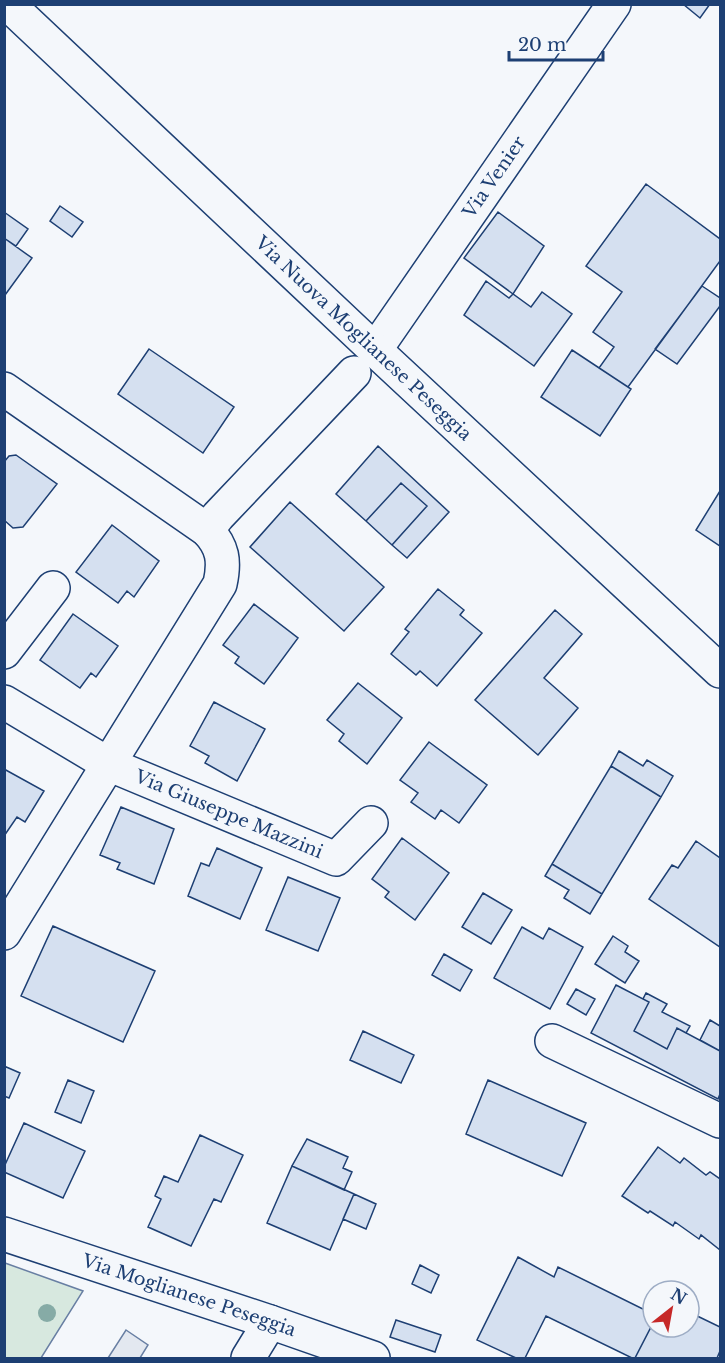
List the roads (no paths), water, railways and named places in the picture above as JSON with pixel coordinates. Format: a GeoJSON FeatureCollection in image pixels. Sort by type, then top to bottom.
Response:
{"type":"FeatureCollection","features":[{"type":"Feature","properties":{"kind":"street","name":"Via Nuova Moglianese Peseggia"},"geometry":{"type":"LineString","coordinates":[[8,4],[364,361],[720,671]]}},
{"type":"Feature","properties":{"kind":"street","name":"Via Venier"},"geometry":{"type":"LineString","coordinates":[[364,361],[614,4]]}},
{"type":"Feature","properties":{"kind":"street"},"geometry":{"type":"LineString","coordinates":[[207,530],[364,361]]}},
{"type":"Feature","properties":{"kind":"street"},"geometry":{"type":"LineString","coordinates":[[4,388],[207,530],[214,538],[222,556],[223,570],[220,584],[4,933]]}},
{"type":"Feature","properties":{"kind":"street"},"geometry":{"type":"LineString","coordinates":[[4,652],[53,588]]}},
{"type":"Feature","properties":{"kind":"street","name":"Via Giuseppe Mazzini"},"geometry":{"type":"LineString","coordinates":[[4,702],[108,764],[336,859],[371,823]]}},
{"type":"Feature","properties":{"kind":"street"},"geometry":{"type":"LineString","coordinates":[[552,1041],[720,1121]]}},
{"type":"Feature","properties":{"kind":"street","name":"Via Moglianese Peseggia"},"geometry":{"type":"LineString","coordinates":[[4,1234],[270,1322],[372,1359]]}},
{"type":"Feature","properties":{"kind":"street"},"geometry":{"type":"LineString","coordinates":[[248,1359],[270,1322]]}}]}
